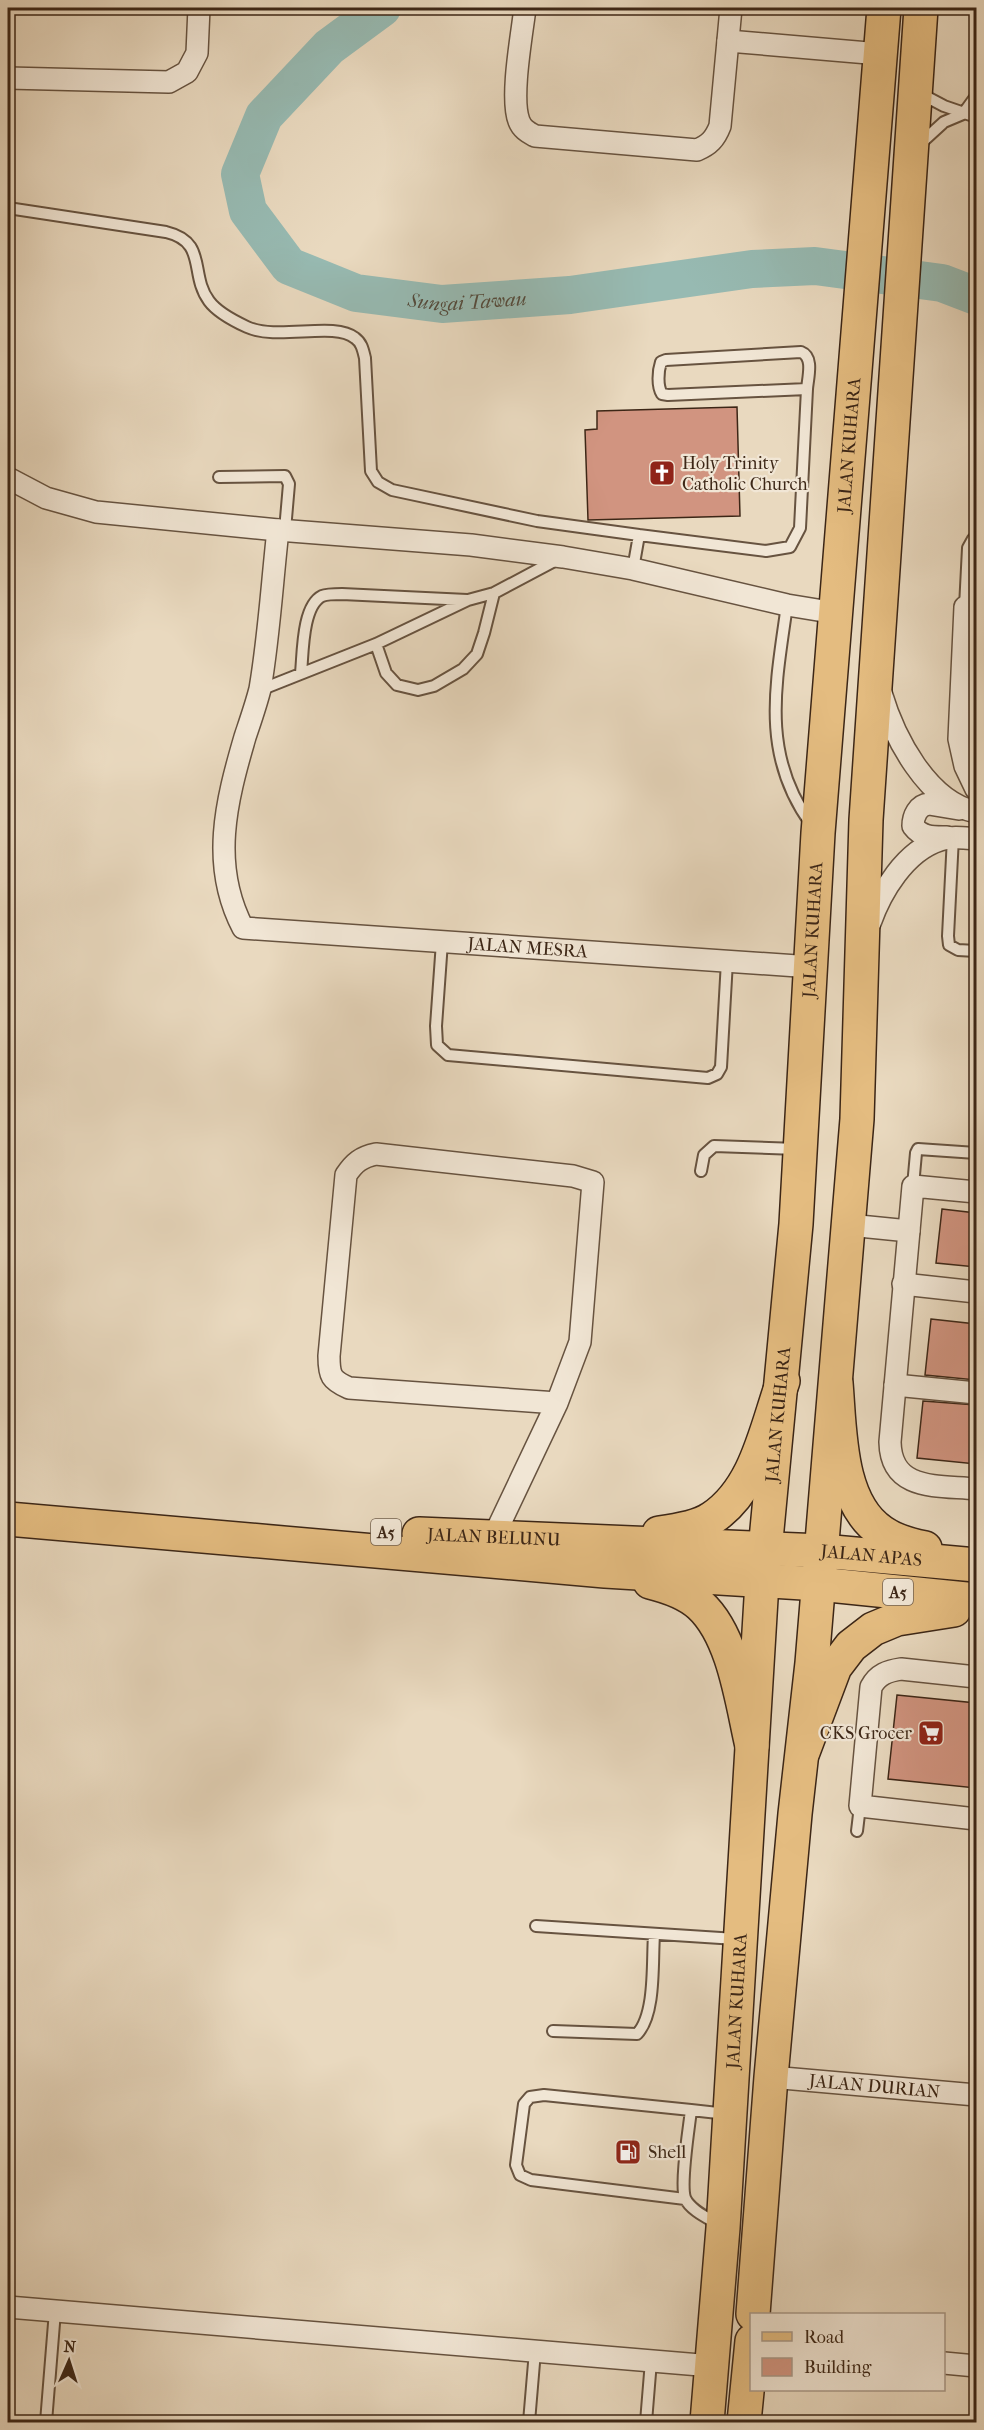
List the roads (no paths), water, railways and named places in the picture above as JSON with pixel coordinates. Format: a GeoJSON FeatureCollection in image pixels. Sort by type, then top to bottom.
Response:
{"type":"FeatureCollection","features":[{"type":"Feature","properties":{"kind":"main road"},"geometry":{"type":"LineString","coordinates":[[880,54],[884,8]]}},
{"type":"Feature","properties":{"kind":"main road"},"geometry":{"type":"LineString","coordinates":[[753,2313],[771,2078],[822,1551],[857,1119],[866,820],[921,8]]}},
{"type":"Feature","properties":{"kind":"main road","name":"JALAN KUHARA"},"geometry":{"type":"LineString","coordinates":[[707,2422],[723,2228],[762,1582],[783,1381],[802,1149],[818,833],[880,54]]}},
{"type":"Feature","properties":{"kind":"main road"},"geometry":{"type":"LineString","coordinates":[[836,613],[857,591],[865,497],[895,401]]}},
{"type":"Feature","properties":{"kind":"main road"},"geometry":{"type":"LineString","coordinates":[[606,1556],[711,1519],[736,1497],[752,1472],[783,1381]]}},
{"type":"Feature","properties":{"kind":"main road"},"geometry":{"type":"LineString","coordinates":[[836,1383],[844,1464],[851,1490],[862,1511],[880,1531],[900,1543],[976,1560]]}},
{"type":"Feature","properties":{"kind":"main road","name":"JALAN BELUNU"},"geometry":{"type":"LineString","coordinates":[[8,1498],[372,1531],[493,1538],[762,1582]]}},
{"type":"Feature","properties":{"kind":"main road","name":"JALAN BELUNU"},"geometry":{"type":"LineString","coordinates":[[8,1519],[606,1556],[765,1548]]}},
{"type":"Feature","properties":{"kind":"main road","name":"JALAN APAS"},"geometry":{"type":"LineString","coordinates":[[765,1548],[976,1565]]}},
{"type":"Feature","properties":{"kind":"main road"},"geometry":{"type":"LineString","coordinates":[[606,1556],[700,1605],[721,1634],[733,1664],[752,1746]]}},
{"type":"Feature","properties":{"kind":"main road","name":"JALAN APAS"},"geometry":{"type":"LineString","coordinates":[[762,1582],[819,1584],[976,1600]]}},
{"type":"Feature","properties":{"kind":"main road"},"geometry":{"type":"LineString","coordinates":[[803,1752],[835,1666],[851,1646],[873,1629],[897,1619],[976,1607]]}},
{"type":"Feature","properties":{"kind":"main road"},"geometry":{"type":"LineString","coordinates":[[744,2422],[750,2355]]}},
{"type":"Feature","properties":{"kind":"street"},"geometry":{"type":"LineString","coordinates":[[8,78],[169,82],[187,72],[197,53],[200,8]]}},
{"type":"Feature","properties":{"kind":"street"},"geometry":{"type":"LineString","coordinates":[[525,8],[515,103],[522,128],[536,136],[697,150],[707,146],[715,138],[720,126],[731,8]]}},
{"type":"Feature","properties":{"kind":"street"},"geometry":{"type":"LineString","coordinates":[[728,41],[880,54]]}},
{"type":"Feature","properties":{"kind":"street"},"geometry":{"type":"LineString","coordinates":[[8,478],[46,498],[96,512],[471,545],[563,557],[633,568],[787,605],[836,613]]}},
{"type":"Feature","properties":{"kind":"street"},"geometry":{"type":"LineString","coordinates":[[259,690],[282,530]]}},
{"type":"Feature","properties":{"kind":"street"},"geometry":{"type":"LineString","coordinates":[[971,608],[958,739],[965,766],[976,789]]}},
{"type":"Feature","properties":{"kind":"street"},"geometry":{"type":"LineString","coordinates":[[875,675],[890,721],[909,758],[936,788],[970,811]]}},
{"type":"Feature","properties":{"kind":"street","name":"JALAN MESRA"},"geometry":{"type":"LineString","coordinates":[[259,690],[230,791],[224,831],[224,870],[232,908],[243,928],[812,967]]}},
{"type":"Feature","properties":{"kind":"street"},"geometry":{"type":"LineString","coordinates":[[970,811],[925,805],[917,811],[914,826],[926,837],[976,838]]}},
{"type":"Feature","properties":{"kind":"street"},"geometry":{"type":"LineString","coordinates":[[863,945],[876,905],[904,865],[931,844],[953,837]]}},
{"type":"Feature","properties":{"kind":"street"},"geometry":{"type":"LineString","coordinates":[[493,1538],[557,1403],[580,1342],[593,1182],[573,1176],[376,1154],[364,1156],[352,1165],[346,1175],[329,1356],[328,1371],[335,1382],[349,1388],[557,1403]]}},
{"type":"Feature","properties":{"kind":"street"},"geometry":{"type":"LineString","coordinates":[[976,1186],[913,1186],[890,1450],[890,1457],[896,1469],[917,1483],[976,1489]]}},
{"type":"Feature","properties":{"kind":"street"},"geometry":{"type":"LineString","coordinates":[[849,1225],[909,1231]]}},
{"type":"Feature","properties":{"kind":"street"},"geometry":{"type":"LineString","coordinates":[[903,1284],[976,1292]]}},
{"type":"Feature","properties":{"kind":"street"},"geometry":{"type":"LineString","coordinates":[[895,1385],[976,1393]]}},
{"type":"Feature","properties":{"kind":"street"},"geometry":{"type":"LineString","coordinates":[[976,1677],[901,1669],[889,1671],[880,1676],[872,1687],[860,1806],[976,1819]]}},
{"type":"Feature","properties":{"kind":"street","name":"JALAN DURIAN"},"geometry":{"type":"LineString","coordinates":[[771,2078],[976,2095]]}},
{"type":"Feature","properties":{"kind":"street"},"geometry":{"type":"LineString","coordinates":[[8,2307],[712,2366]]}},
{"type":"Feature","properties":{"kind":"street"},"geometry":{"type":"LineString","coordinates":[[945,2363],[976,2366]]}},
{"type":"Feature","properties":{"kind":"lane"},"geometry":{"type":"LineString","coordinates":[[916,68],[926,96],[963,114],[976,117]]}},
{"type":"Feature","properties":{"kind":"lane"},"geometry":{"type":"LineString","coordinates":[[909,165],[918,146],[929,133],[944,122],[963,114],[976,96]]}},
{"type":"Feature","properties":{"kind":"lane"},"geometry":{"type":"LineString","coordinates":[[8,208],[175,234],[191,246],[202,288],[209,301],[247,327],[279,334],[334,331],[356,338],[362,346],[365,358],[370,471],[378,482],[392,490],[537,522],[766,551],[790,548],[800,528],[809,359],[806,354],[801,352],[666,360],[661,362],[659,367],[659,390],[662,394],[668,395],[807,389]]}},
{"type":"Feature","properties":{"kind":"lane"},"geometry":{"type":"LineString","coordinates":[[219,477],[285,476],[289,484],[282,530]]}},
{"type":"Feature","properties":{"kind":"lane"},"geometry":{"type":"LineString","coordinates":[[633,568],[639,535]]}},
{"type":"Feature","properties":{"kind":"lane"},"geometry":{"type":"LineString","coordinates":[[971,608],[968,548],[976,538]]}},
{"type":"Feature","properties":{"kind":"lane"},"geometry":{"type":"LineString","coordinates":[[259,690],[376,644],[468,600],[494,593],[563,557]]}},
{"type":"Feature","properties":{"kind":"lane"},"geometry":{"type":"LineString","coordinates":[[376,644],[386,674],[397,685],[418,690],[434,686],[463,669],[477,654],[494,593]]}},
{"type":"Feature","properties":{"kind":"lane"},"geometry":{"type":"LineString","coordinates":[[301,674],[306,626],[312,606],[322,596],[342,594],[468,600]]}},
{"type":"Feature","properties":{"kind":"lane"},"geometry":{"type":"LineString","coordinates":[[787,605],[775,690],[775,726],[781,764],[793,796],[818,833]]}},
{"type":"Feature","properties":{"kind":"lane"},"geometry":{"type":"LineString","coordinates":[[953,837],[948,936],[950,945],[958,950],[976,951]]}},
{"type":"Feature","properties":{"kind":"lane"},"geometry":{"type":"LineString","coordinates":[[442,942],[436,1026],[437,1045],[448,1056],[708,1078],[717,1074],[721,1067],[727,961]]}},
{"type":"Feature","properties":{"kind":"lane"},"geometry":{"type":"LineString","coordinates":[[701,1171],[704,1155],[714,1146],[802,1149]]}},
{"type":"Feature","properties":{"kind":"lane"},"geometry":{"type":"LineString","coordinates":[[913,1186],[918,1149],[976,1153]]}},
{"type":"Feature","properties":{"kind":"lane"},"geometry":{"type":"LineString","coordinates":[[857,1831],[860,1806]]}},
{"type":"Feature","properties":{"kind":"lane"},"geometry":{"type":"LineString","coordinates":[[536,1926],[739,1939]]}},
{"type":"Feature","properties":{"kind":"lane"},"geometry":{"type":"LineString","coordinates":[[554,2031],[637,2034],[645,2026],[649,2012],[654,1935]]}},
{"type":"Feature","properties":{"kind":"lane"},"geometry":{"type":"LineString","coordinates":[[686,2199],[531,2180],[520,2175],[516,2165],[524,2104],[530,2097],[544,2095],[730,2114]]}},
{"type":"Feature","properties":{"kind":"lane"},"geometry":{"type":"LineString","coordinates":[[691,2110],[684,2186],[686,2199],[695,2210],[723,2228]]}},
{"type":"Feature","properties":{"kind":"lane"},"geometry":{"type":"LineString","coordinates":[[46,2422],[56,2311]]}},
{"type":"Feature","properties":{"kind":"lane"},"geometry":{"type":"LineString","coordinates":[[529,2422],[535,2351]]}},
{"type":"Feature","properties":{"kind":"lane"},"geometry":{"type":"LineString","coordinates":[[646,2422],[651,2361]]}},
{"type":"Feature","properties":{"kind":"waterway","name":"Sungai Tawau"},"geometry":{"type":"LineString","coordinates":[[382,8],[329,47],[264,116],[240,174],[248,211],[289,266],[356,293],[442,304],[570,295],[752,269],[815,266],[942,283],[976,296]]}},
{"type":"Feature","properties":{"kind":"place","name":"Holy Trinity Catholic Church"},"geometry":{"type":"Point","coordinates":[662,473]}},
{"type":"Feature","properties":{"kind":"place","name":"CKS Grocer"},"geometry":{"type":"Point","coordinates":[931,1733]}},
{"type":"Feature","properties":{"kind":"place","name":"Shell"},"geometry":{"type":"Point","coordinates":[628,2152]}}]}
